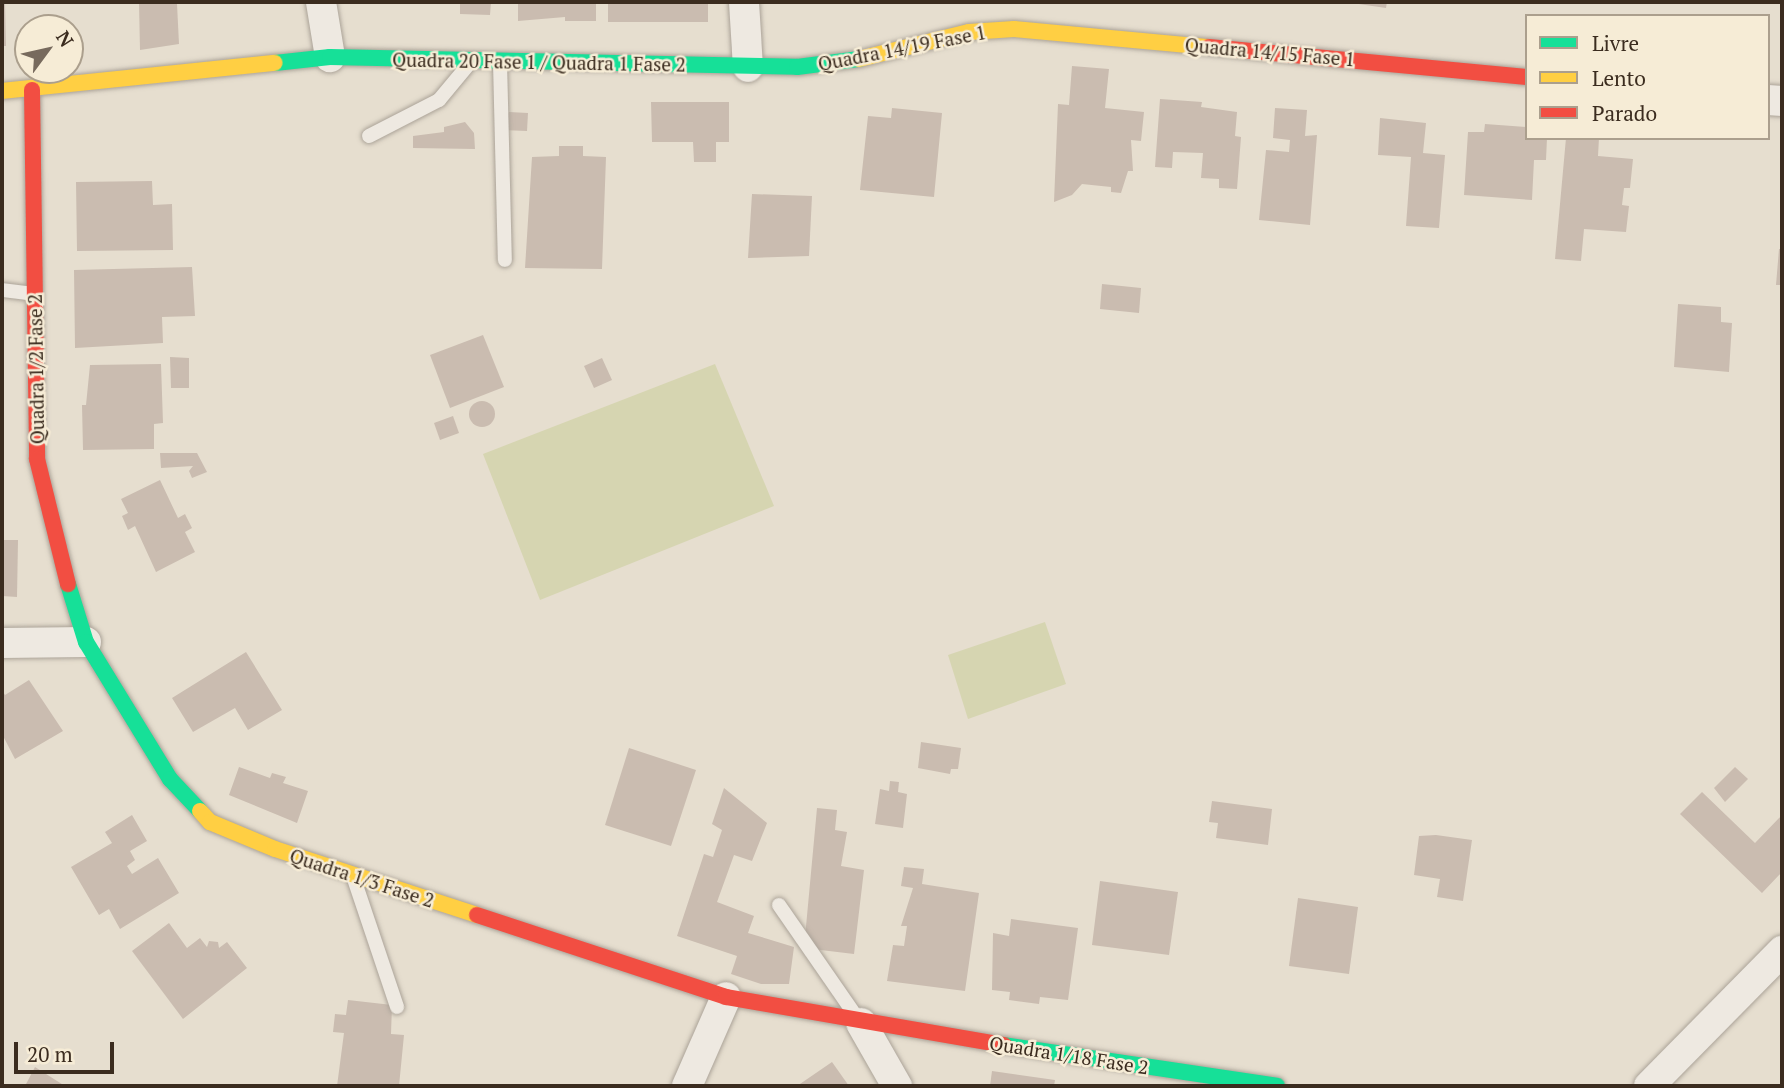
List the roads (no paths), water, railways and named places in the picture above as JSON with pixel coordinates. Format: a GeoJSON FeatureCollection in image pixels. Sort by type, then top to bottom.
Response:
{"type":"FeatureCollection","features":[{"type":"Feature","properties":{"kind":"street"},"geometry":{"type":"LineString","coordinates":[[321,2],[330,57]]}},
{"type":"Feature","properties":{"kind":"street"},"geometry":{"type":"LineString","coordinates":[[744,2],[748,66]]}},
{"type":"Feature","properties":{"kind":"street","name":"Quadra 14/19 Fase 1"},"geometry":{"type":"LineString","coordinates":[[748,66],[839,64],[970,32],[1014,30]]}},
{"type":"Feature","properties":{"kind":"street","name":"Quadra 14/15 Fase 1"},"geometry":{"type":"LineString","coordinates":[[1014,30],[1525,77]]}},
{"type":"Feature","properties":{"kind":"street","name":"Quadra 20 Fase 1 / Quadra 1 Fase 2"},"geometry":{"type":"LineString","coordinates":[[2,91],[330,57],[748,66]]}},
{"type":"Feature","properties":{"kind":"street","name":"Quadra 1/2 Fase 2"},"geometry":{"type":"LineString","coordinates":[[32,90],[37,459],[65,583],[86,642]]}},
{"type":"Feature","properties":{"kind":"street"},"geometry":{"type":"LineString","coordinates":[[2,643],[86,642]]}},
{"type":"Feature","properties":{"kind":"street","name":"Quadra 1/3 Fase 2"},"geometry":{"type":"LineString","coordinates":[[86,642],[191,807],[236,835],[726,997],[861,1023]]}},
{"type":"Feature","properties":{"kind":"street"},"geometry":{"type":"LineString","coordinates":[[1649,1086],[1782,951]]}},
{"type":"Feature","properties":{"kind":"street"},"geometry":{"type":"LineString","coordinates":[[687,1086],[726,997]]}},
{"type":"Feature","properties":{"kind":"street"},"geometry":{"type":"LineString","coordinates":[[861,1023],[897,1086]]}},
{"type":"Feature","properties":{"kind":"street","name":"Quadra 1/18 Fase 2"},"geometry":{"type":"LineString","coordinates":[[861,1023],[1277,1086]]}},
{"type":"Feature","properties":{"kind":"lane"},"geometry":{"type":"LineString","coordinates":[[369,136],[439,100],[472,60]]}},
{"type":"Feature","properties":{"kind":"lane"},"geometry":{"type":"LineString","coordinates":[[500,61],[505,260]]}},
{"type":"Feature","properties":{"kind":"lane"},"geometry":{"type":"LineString","coordinates":[[2,290],[35,294]]}},
{"type":"Feature","properties":{"kind":"lane"},"geometry":{"type":"LineString","coordinates":[[352,875],[397,1007]]}},
{"type":"Feature","properties":{"kind":"lane"},"geometry":{"type":"LineString","coordinates":[[779,905],[861,1023]]}}]}
